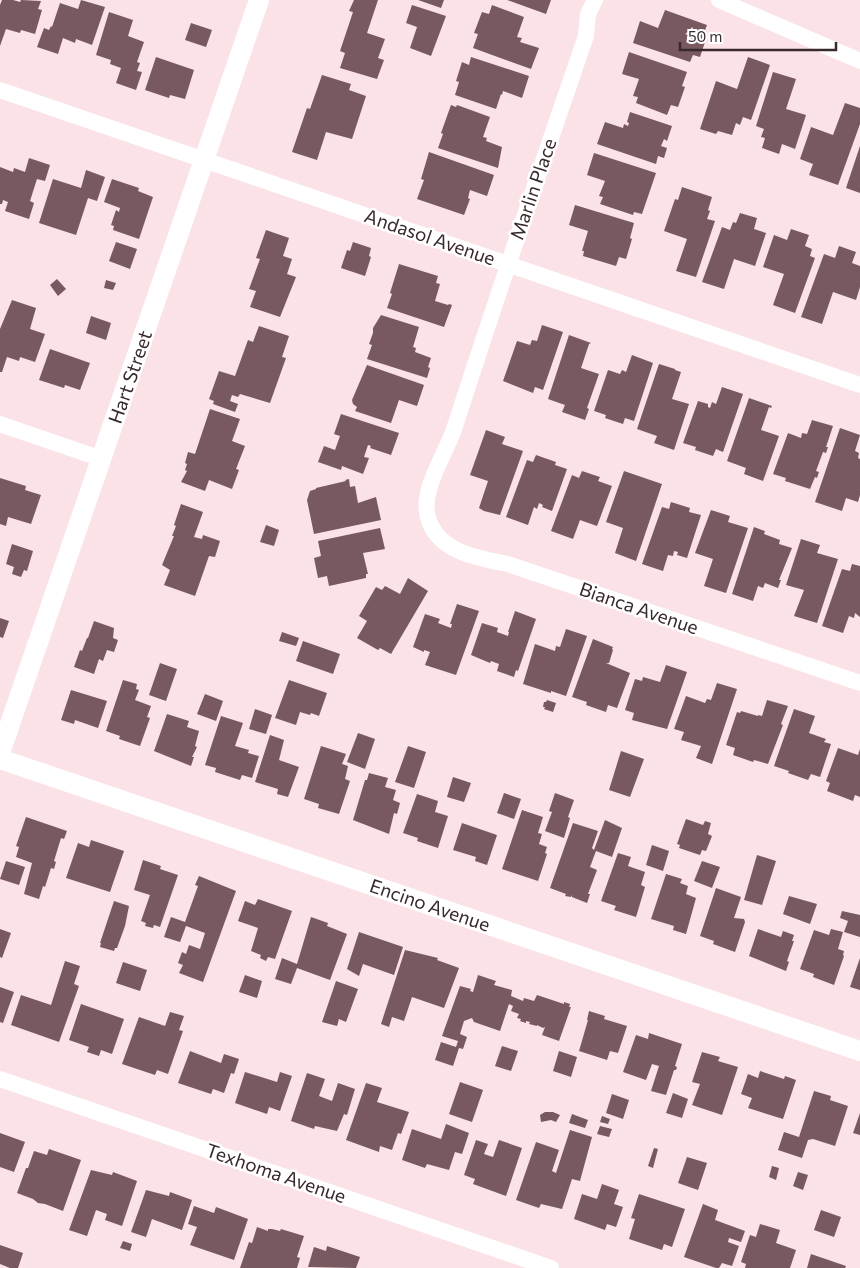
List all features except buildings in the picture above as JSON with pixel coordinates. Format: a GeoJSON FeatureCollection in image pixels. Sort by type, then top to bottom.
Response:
{"type":"FeatureCollection","features":[{"type":"Feature","properties":{"kind":"street","name":"Hart Street"},"geometry":{"type":"LineString","coordinates":[[0,753],[259,0]]}},
{"type":"Feature","properties":{"kind":"street","name":"Marlin Place"},"geometry":{"type":"LineString","coordinates":[[428,521],[425,504],[431,483],[450,440],[586,36],[588,14],[595,0]]}},
{"type":"Feature","properties":{"kind":"street"},"geometry":{"type":"LineString","coordinates":[[719,0],[860,61]]}},
{"type":"Feature","properties":{"kind":"street","name":"Andasol Avenue"},"geometry":{"type":"LineString","coordinates":[[0,90],[860,384]]}},
{"type":"Feature","properties":{"kind":"street"},"geometry":{"type":"LineString","coordinates":[[0,424],[102,459]]}},
{"type":"Feature","properties":{"kind":"street","name":"Bianca Avenue"},"geometry":{"type":"LineString","coordinates":[[428,521],[437,538],[456,550],[479,558],[508,564],[860,683]]}},
{"type":"Feature","properties":{"kind":"street","name":"Encino Avenue"},"geometry":{"type":"LineString","coordinates":[[0,759],[860,1051]]}},
{"type":"Feature","properties":{"kind":"street","name":"Texhoma Avenue"},"geometry":{"type":"LineString","coordinates":[[0,1078],[551,1268]]}}]}
